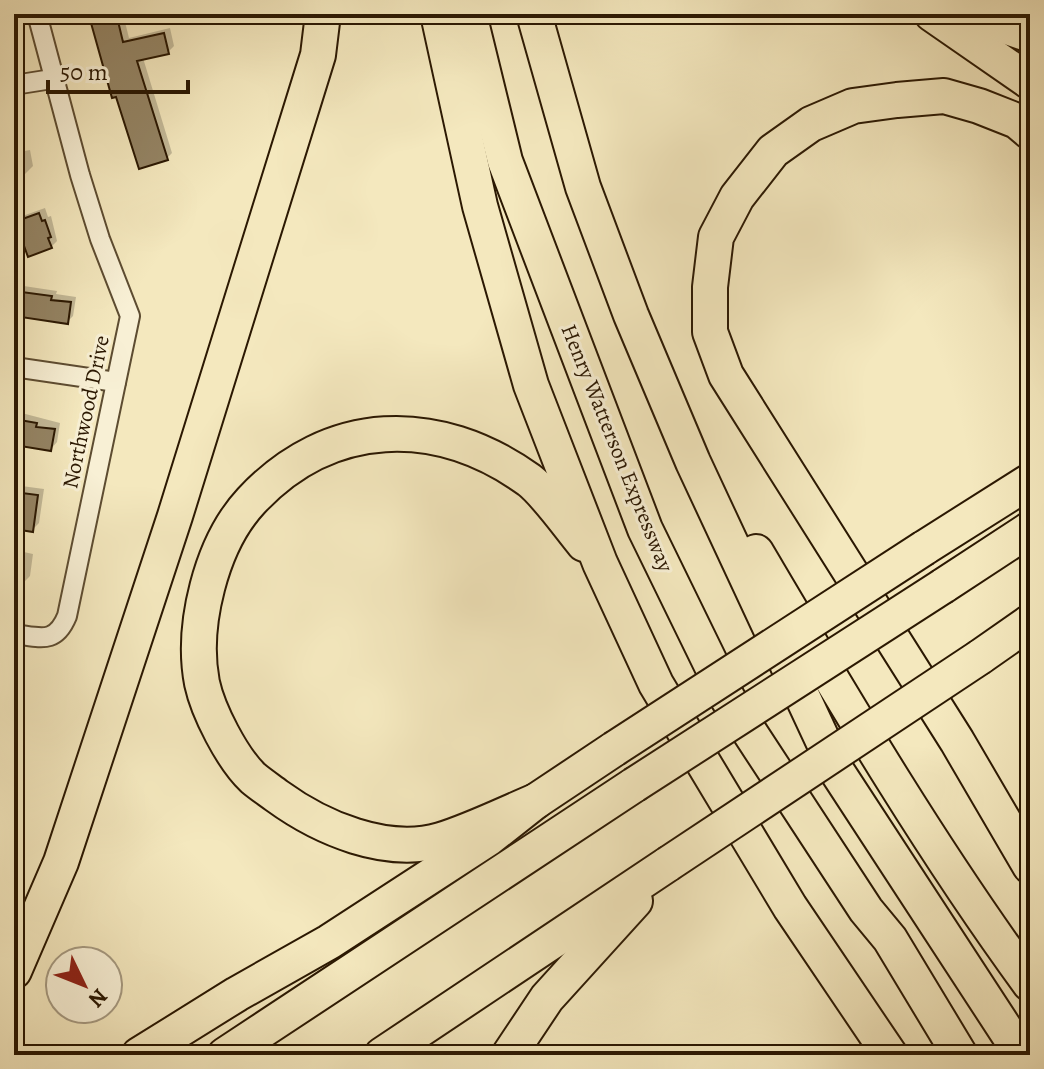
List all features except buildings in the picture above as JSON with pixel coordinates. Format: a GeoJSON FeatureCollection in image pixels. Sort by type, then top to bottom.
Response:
{"type":"FeatureCollection","features":[{"type":"Feature","properties":{"kind":"highway"},"geometry":{"type":"LineString","coordinates":[[14,971],[61,862],[170,531],[318,55],[323,14]]}},
{"type":"Feature","properties":{"kind":"highway"},"geometry":{"type":"LineString","coordinates":[[438,14],[480,206],[531,385],[600,563],[656,684],[790,907],[890,1055]]}},
{"type":"Feature","properties":{"kind":"highway","name":"Henry Watterson Expressway"},"geometry":{"type":"LineString","coordinates":[[469,14],[505,161],[645,529],[728,699],[866,910],[890,939],[960,1055]]}},
{"type":"Feature","properties":{"kind":"highway"},"geometry":{"type":"LineString","coordinates":[[534,14],[583,187],[631,315],[693,462],[831,759],[1022,1055]]}},
{"type":"Feature","properties":{"kind":"highway"},"geometry":{"type":"LineString","coordinates":[[551,14],[643,308],[751,544],[872,746],[978,913],[1030,984]]}},
{"type":"Feature","properties":{"kind":"highway"},"geometry":{"type":"LineString","coordinates":[[932,14],[1030,82]]}},
{"type":"Feature","properties":{"kind":"highway"},"geometry":{"type":"LineString","coordinates":[[970,14],[1030,35]]}},
{"type":"Feature","properties":{"kind":"highway"},"geometry":{"type":"LineString","coordinates":[[1030,132],[1017,121],[944,96],[853,106],[811,124],[773,151],[737,197],[716,237],[710,287],[710,332],[726,375],[957,741],[1030,866]]}},
{"type":"Feature","properties":{"kind":"highway"},"geometry":{"type":"LineString","coordinates":[[536,801],[441,840],[407,846],[353,836],[296,810],[251,776],[224,737],[202,684],[199,642],[206,592],[221,546],[249,502],[291,465],[340,441],[389,432],[438,437],[484,455],[530,481],[600,563]]}},
{"type":"Feature","properties":{"kind":"highway"},"geometry":{"type":"LineString","coordinates":[[139,1055],[329,942],[489,838],[536,801],[614,749],[1026,482]]}},
{"type":"Feature","properties":{"kind":"highway"},"geometry":{"type":"LineString","coordinates":[[225,1055],[1030,529]]}},
{"type":"Feature","properties":{"kind":"highway"},"geometry":{"type":"LineString","coordinates":[[382,1055],[1030,622]]}},
{"type":"Feature","properties":{"kind":"highway"},"geometry":{"type":"LineString","coordinates":[[509,1055],[547,998],[668,864]]}},
{"type":"Feature","properties":{"kind":"highway"},"geometry":{"type":"LineString","coordinates":[[851,998],[871,1055]]}},
{"type":"Feature","properties":{"kind":"street","name":"Northwood Drive"},"geometry":{"type":"LineString","coordinates":[[14,634],[46,638],[62,630],[130,316],[100,239],[52,79],[37,14]]}},
{"type":"Feature","properties":{"kind":"street"},"geometry":{"type":"LineString","coordinates":[[14,85],[52,79]]}},
{"type":"Feature","properties":{"kind":"street"},"geometry":{"type":"LineString","coordinates":[[14,367],[116,382]]}}]}
